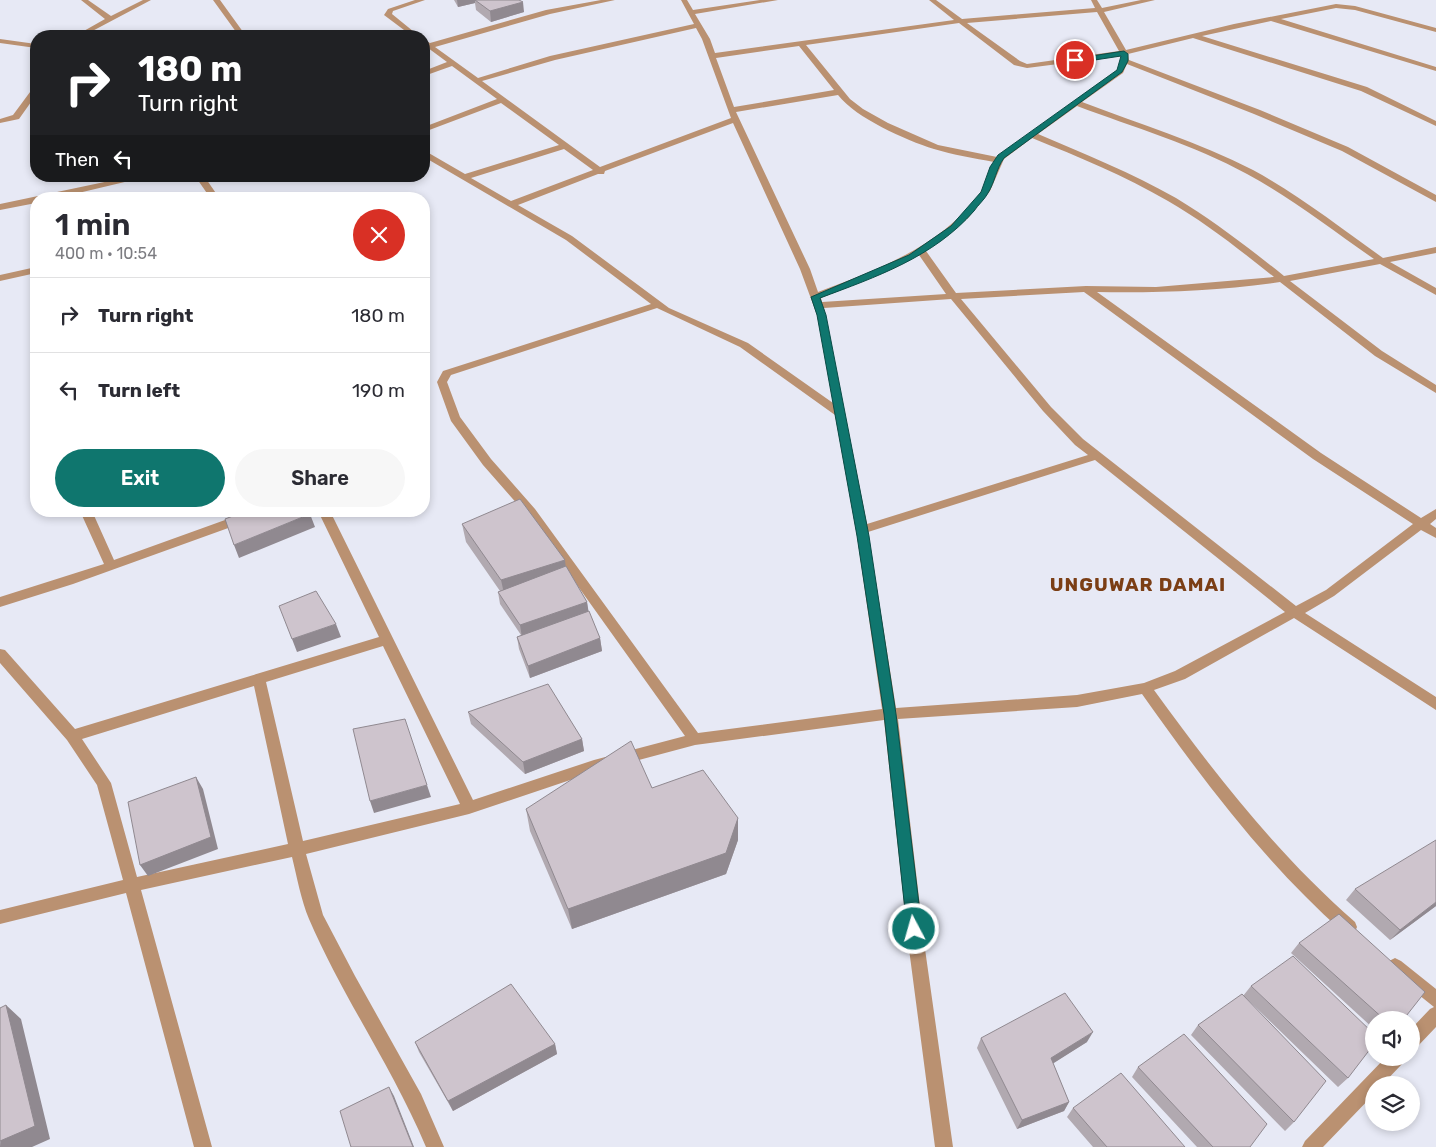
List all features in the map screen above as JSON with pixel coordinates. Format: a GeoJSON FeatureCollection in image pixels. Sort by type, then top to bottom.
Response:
{"type":"FeatureCollection","features":[{"type":"Feature","properties":{"kind":"street"},"geometry":{"type":"LineString","coordinates":[[84,0],[110,19]]}},
{"type":"Feature","properties":{"kind":"street"},"geometry":{"type":"LineString","coordinates":[[89,30],[148,0]]}},
{"type":"Feature","properties":{"kind":"street"},"geometry":{"type":"LineString","coordinates":[[216,0],[238,30]]}},
{"type":"Feature","properties":{"kind":"street"},"geometry":{"type":"LineString","coordinates":[[408,30],[388,15],[390,10],[422,0]]}},
{"type":"Feature","properties":{"kind":"street"},"geometry":{"type":"LineString","coordinates":[[430,43],[541,14],[612,0]]}},
{"type":"Feature","properties":{"kind":"street"},"geometry":{"type":"LineString","coordinates":[[684,0],[712,56],[733,114],[805,270],[817,301],[862,530],[890,714],[917,949],[944,1147]]}},
{"type":"Feature","properties":{"kind":"street"},"geometry":{"type":"LineString","coordinates":[[690,12],[775,0]]}},
{"type":"Feature","properties":{"kind":"street"},"geometry":{"type":"LineString","coordinates":[[932,0],[1017,63],[1027,66],[1124,57],[1194,36],[1270,18],[1336,6],[1355,8],[1436,30]]}},
{"type":"Feature","properties":{"kind":"street"},"geometry":{"type":"LineString","coordinates":[[1094,0],[1101,10],[1124,57],[1345,149],[1436,199]]}},
{"type":"Feature","properties":{"kind":"street"},"geometry":{"type":"LineString","coordinates":[[712,56],[961,21],[1101,10],[1152,0]]}},
{"type":"Feature","properties":{"kind":"street"},"geometry":{"type":"LineString","coordinates":[[1270,18],[1436,69]]}},
{"type":"Feature","properties":{"kind":"street"},"geometry":{"type":"LineString","coordinates":[[475,81],[553,58],[698,25]]}},
{"type":"Feature","properties":{"kind":"street"},"geometry":{"type":"LineString","coordinates":[[1194,36],[1364,89],[1436,124]]}},
{"type":"Feature","properties":{"kind":"street"},"geometry":{"type":"LineString","coordinates":[[0,41],[30,45]]}},
{"type":"Feature","properties":{"kind":"street"},"geometry":{"type":"LineString","coordinates":[[801,44],[847,101],[869,115],[936,147],[998,160]]}},
{"type":"Feature","properties":{"kind":"street"},"geometry":{"type":"LineString","coordinates":[[430,47],[601,172]]}},
{"type":"Feature","properties":{"kind":"street"},"geometry":{"type":"LineString","coordinates":[[817,301],[921,251],[954,228],[985,193],[998,160],[1120,71],[1124,57]]}},
{"type":"Feature","properties":{"kind":"street"},"geometry":{"type":"LineString","coordinates":[[430,72],[452,63]]}},
{"type":"Feature","properties":{"kind":"street"},"geometry":{"type":"LineString","coordinates":[[511,204],[601,172],[733,114],[839,92]]}},
{"type":"Feature","properties":{"kind":"street"},"geometry":{"type":"LineString","coordinates":[[0,121],[16,117],[30,98]]}},
{"type":"Feature","properties":{"kind":"street"},"geometry":{"type":"LineString","coordinates":[[430,128],[501,100]]}},
{"type":"Feature","properties":{"kind":"street"},"geometry":{"type":"LineString","coordinates":[[1076,103],[1219,157],[1251,173],[1310,210],[1382,261],[1436,292]]}},
{"type":"Feature","properties":{"kind":"street"},"geometry":{"type":"LineString","coordinates":[[1032,135],[1123,172],[1158,190],[1217,229],[1400,369],[1436,390]]}},
{"type":"Feature","properties":{"kind":"street"},"geometry":{"type":"LineString","coordinates":[[465,176],[565,146]]}},
{"type":"Feature","properties":{"kind":"street"},"geometry":{"type":"LineString","coordinates":[[430,157],[570,238],[665,310],[744,345],[840,413]]}},
{"type":"Feature","properties":{"kind":"street"},"geometry":{"type":"LineString","coordinates":[[72,192],[118,182]]}},
{"type":"Feature","properties":{"kind":"street"},"geometry":{"type":"LineString","coordinates":[[90,188],[92,192]]}},
{"type":"Feature","properties":{"kind":"street"},"geometry":{"type":"LineString","coordinates":[[0,206],[30,201]]}},
{"type":"Feature","properties":{"kind":"street"},"geometry":{"type":"LineString","coordinates":[[817,301],[1086,290],[1156,290],[1247,284],[1436,250]]}},
{"type":"Feature","properties":{"kind":"street"},"geometry":{"type":"LineString","coordinates":[[921,251],[953,296],[1047,409],[1079,442],[1296,613],[1436,704]]}},
{"type":"Feature","properties":{"kind":"street"},"geometry":{"type":"LineString","coordinates":[[0,278],[30,271]]}},
{"type":"Feature","properties":{"kind":"street"},"geometry":{"type":"LineString","coordinates":[[1086,290],[1269,422],[1436,534]]}},
{"type":"Feature","properties":{"kind":"street"},"geometry":{"type":"LineString","coordinates":[[657,305],[456,370],[447,374],[442,382],[455,418],[487,462],[530,512],[695,739]]}},
{"type":"Feature","properties":{"kind":"street"},"geometry":{"type":"LineString","coordinates":[[862,530],[1096,456]]}},
{"type":"Feature","properties":{"kind":"street"},"geometry":{"type":"LineString","coordinates":[[0,917],[131,885],[297,849],[469,808],[594,766],[695,739],[890,714],[1077,701],[1146,688],[1180,676],[1330,593],[1436,513]]}},
{"type":"Feature","properties":{"kind":"street"},"geometry":{"type":"LineString","coordinates":[[89,517],[111,566]]}},
{"type":"Feature","properties":{"kind":"street"},"geometry":{"type":"LineString","coordinates":[[0,602],[111,566],[246,517]]}},
{"type":"Feature","properties":{"kind":"street"},"geometry":{"type":"LineString","coordinates":[[327,517],[469,808]]}},
{"type":"Feature","properties":{"kind":"street"},"geometry":{"type":"LineString","coordinates":[[72,736],[387,640]]}},
{"type":"Feature","properties":{"kind":"street"},"geometry":{"type":"LineString","coordinates":[[0,654],[72,736],[104,783],[203,1147]]}},
{"type":"Feature","properties":{"kind":"street"},"geometry":{"type":"LineString","coordinates":[[259,679],[297,849],[316,918],[349,982],[415,1100],[435,1147]]}},
{"type":"Feature","properties":{"kind":"street"},"geometry":{"type":"LineString","coordinates":[[1146,688],[1237,814],[1284,868],[1357,934]]}},
{"type":"Feature","properties":{"kind":"street"},"geometry":{"type":"LineString","coordinates":[[1386,958],[1436,1000]]}},
{"type":"Feature","properties":{"kind":"street"},"geometry":{"type":"LineString","coordinates":[[1420,1032],[1436,1015]]}},
{"type":"Feature","properties":{"kind":"street"},"geometry":{"type":"LineString","coordinates":[[1311,1147],[1388,1066]]}},
{"type":"Feature","properties":{"kind":"building"},"geometry":{"type":"Polygon","coordinates":[[[475,0],[519,0],[523,2],[490,11],[475,0]]]}},
{"type":"Feature","properties":{"kind":"building"},"geometry":{"type":"Polygon","coordinates":[[[520,499],[565,560],[501,580],[462,524],[520,499]]]}},
{"type":"Feature","properties":{"kind":"building"},"geometry":{"type":"Polygon","coordinates":[[[230,517],[303,517],[234,545],[225,519],[230,517]]]}},
{"type":"Feature","properties":{"kind":"building"},"geometry":{"type":"Polygon","coordinates":[[[566,566],[587,602],[520,625],[498,592],[566,566]]]}},
{"type":"Feature","properties":{"kind":"building"},"geometry":{"type":"Polygon","coordinates":[[[316,591],[336,624],[292,639],[279,606],[316,591]]]}},
{"type":"Feature","properties":{"kind":"building"},"geometry":{"type":"Polygon","coordinates":[[[589,611],[600,638],[528,666],[517,637],[589,611]]]}},
{"type":"Feature","properties":{"kind":"building"},"geometry":{"type":"Polygon","coordinates":[[[548,684],[582,739],[523,762],[468,712],[548,684]]]}},
{"type":"Feature","properties":{"kind":"building"},"geometry":{"type":"Polygon","coordinates":[[[405,719],[427,785],[370,801],[353,729],[405,719]]]}},
{"type":"Feature","properties":{"kind":"building"},"geometry":{"type":"Polygon","coordinates":[[[631,741],[652,788],[703,770],[738,818],[726,853],[568,909],[526,809],[631,741]]]}},
{"type":"Feature","properties":{"kind":"building"},"geometry":{"type":"Polygon","coordinates":[[[196,777],[211,837],[140,865],[128,802],[196,777]]]}},
{"type":"Feature","properties":{"kind":"building"},"geometry":{"type":"Polygon","coordinates":[[[1436,840],[1436,902],[1400,930],[1355,889],[1436,840]]]}},
{"type":"Feature","properties":{"kind":"building"},"geometry":{"type":"Polygon","coordinates":[[[1339,914],[1425,992],[1410,1011],[1375,1011],[1299,943],[1339,914]]]}},
{"type":"Feature","properties":{"kind":"building"},"geometry":{"type":"Polygon","coordinates":[[[1293,956],[1365,1025],[1365,1056],[1348,1078],[1251,986],[1293,956]]]}},
{"type":"Feature","properties":{"kind":"building"},"geometry":{"type":"Polygon","coordinates":[[[511,984],[555,1044],[448,1101],[415,1042],[511,984]]]}},
{"type":"Feature","properties":{"kind":"building"},"geometry":{"type":"Polygon","coordinates":[[[1065,993],[1093,1032],[1051,1058],[1069,1102],[1022,1120],[981,1038],[1065,993]]]}},
{"type":"Feature","properties":{"kind":"building"},"geometry":{"type":"Polygon","coordinates":[[[1242,994],[1326,1081],[1294,1122],[1198,1025],[1242,994]]]}},
{"type":"Feature","properties":{"kind":"building"},"geometry":{"type":"Polygon","coordinates":[[[6,1005],[35,1126],[0,1141],[0,1008],[6,1005]]]}},
{"type":"Feature","properties":{"kind":"building"},"geometry":{"type":"Polygon","coordinates":[[[1184,1034],[1267,1124],[1250,1147],[1213,1147],[1138,1067],[1184,1034]]]}},
{"type":"Feature","properties":{"kind":"building"},"geometry":{"type":"Polygon","coordinates":[[[1121,1073],[1185,1147],[1107,1147],[1073,1108],[1121,1073]]]}},
{"type":"Feature","properties":{"kind":"building"},"geometry":{"type":"Polygon","coordinates":[[[389,1087],[413,1147],[351,1147],[340,1111],[389,1087]]]}},
{"type":"Feature","properties":{"kind":"district","name":"UNGUWAR DAMAI"},"geometry":{"type":"Point","coordinates":[1138,584]}},
{"type":"Feature","properties":{"kind":"route"},"geometry":{"type":"LineString","coordinates":[[914,929],[890,714],[863,536],[822,315],[815,297],[872,276],[912,257],[954,228],[985,193],[994,167],[1001,157],[1120,71],[1125,61],[1124,54],[1075,60]]}}]}
